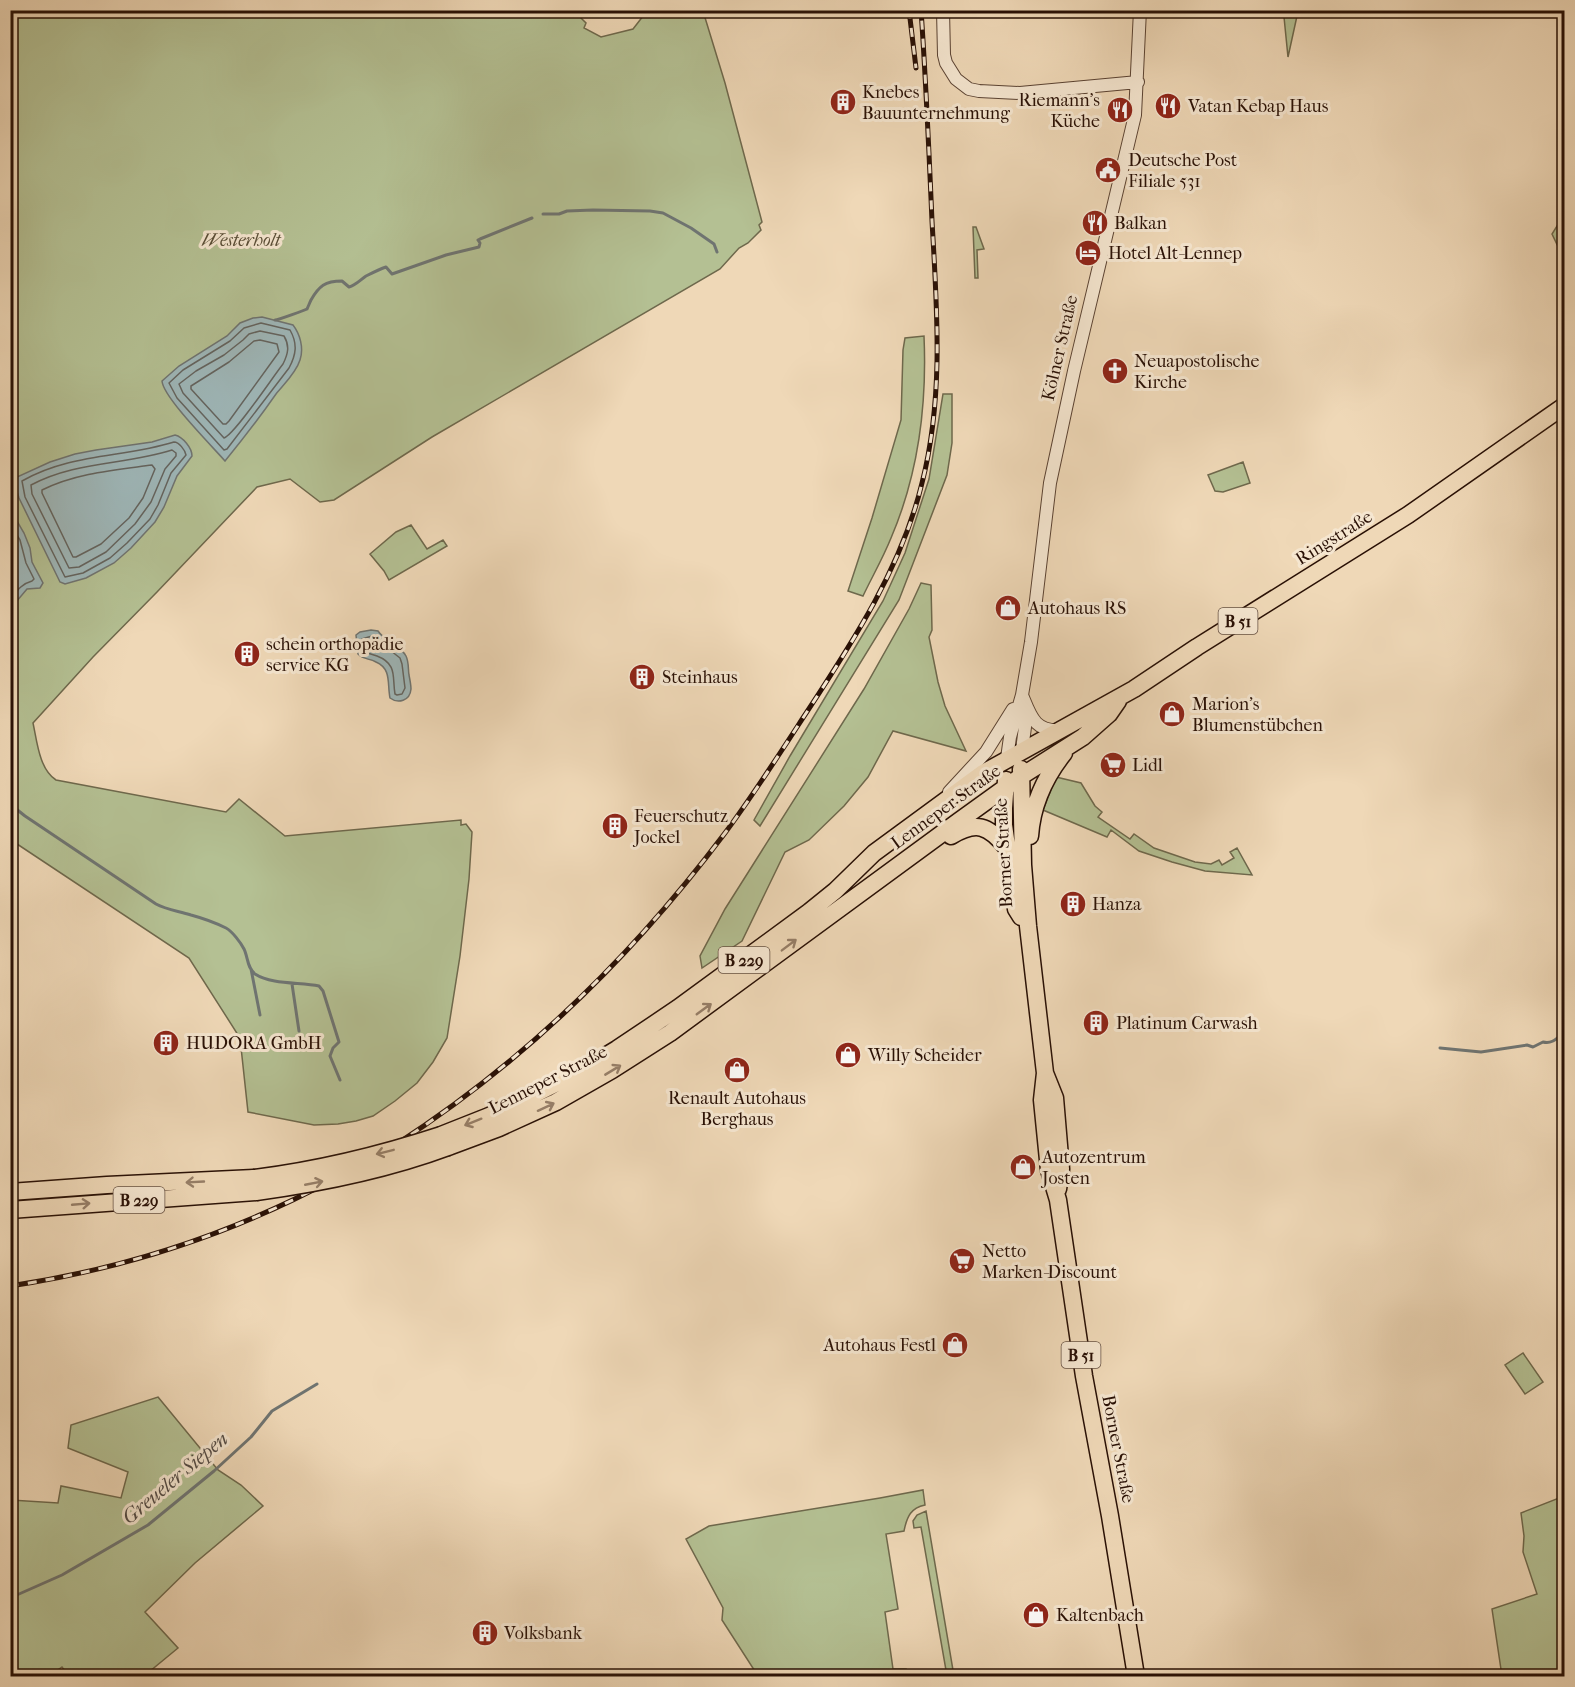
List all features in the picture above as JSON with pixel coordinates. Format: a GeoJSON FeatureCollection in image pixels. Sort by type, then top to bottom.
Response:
{"type":"FeatureCollection","features":[{"type":"Feature","properties":{"kind":"main road","name":"Ringstraße"},"geometry":{"type":"LineString","coordinates":[[1015,754],[1127,693],[1408,515],[1564,406]]}},
{"type":"Feature","properties":{"kind":"main road","name":"Ringstraße"},"geometry":{"type":"LineString","coordinates":[[1020,777],[1083,737],[1109,714],[1127,693]]}},
{"type":"Feature","properties":{"kind":"main road"},"geometry":{"type":"LineString","coordinates":[[1023,866],[1030,854],[1030,828],[1040,794],[1051,771],[1068,747]]}},
{"type":"Feature","properties":{"kind":"main road","name":"Kölner Straße"},"geometry":{"type":"LineString","coordinates":[[1015,754],[1020,777]]}},
{"type":"Feature","properties":{"kind":"main road","name":"Borner Straße"},"geometry":{"type":"LineString","coordinates":[[1015,754],[1006,787],[1004,808],[1006,847],[1016,909],[1028,926]]}},
{"type":"Feature","properties":{"kind":"main road","name":"Lenneper Straße"},"geometry":{"type":"LineString","coordinates":[[445,1141],[507,1125],[556,1102],[650,1047],[678,1008],[810,912],[874,853],[983,773],[1015,754]]}},
{"type":"Feature","properties":{"kind":"main road","name":"Borner Straße"},"geometry":{"type":"LineString","coordinates":[[1020,777],[1028,926],[1045,1073],[1042,1100],[1051,1123],[1049,1170],[1057,1193],[1084,1376],[1136,1677]]}},
{"type":"Feature","properties":{"kind":"main road","name":"Lenneper Straße"},"geometry":{"type":"LineString","coordinates":[[10,1192],[108,1185],[300,1186],[399,1163],[664,1028],[1020,777]]}},
{"type":"Feature","properties":{"kind":"main road"},"geometry":{"type":"LineString","coordinates":[[909,857],[925,856],[949,837],[971,827],[992,831],[1006,847]]}},
{"type":"Feature","properties":{"kind":"main road","name":"Lenneper Straße"},"geometry":{"type":"LineString","coordinates":[[10,1210],[255,1185]]}},
{"type":"Feature","properties":{"kind":"street"},"geometry":{"type":"LineString","coordinates":[[943,10],[944,55],[950,72],[965,87],[975,91],[1011,93],[1138,82]]}},
{"type":"Feature","properties":{"kind":"street","name":"Kölner Straße"},"geometry":{"type":"LineString","coordinates":[[1015,754],[1010,737],[1022,695],[1033,630],[1050,483],[1074,371],[1135,116],[1140,10]]}},
{"type":"Feature","properties":{"kind":"street"},"geometry":{"type":"LineString","coordinates":[[1022,695],[1036,723],[1048,729],[1063,729]]}},
{"type":"Feature","properties":{"kind":"street"},"geometry":{"type":"LineString","coordinates":[[935,808],[986,752],[1022,695]]}},
{"type":"Feature","properties":{"kind":"green space","name":"Westerholt"},"geometry":{"type":"Polygon","coordinates":[[[566,10],[586,23],[584,28],[601,37],[633,29],[647,11],[703,11],[762,222],[759,225],[761,230],[748,243],[739,248],[720,269],[432,437],[334,500],[320,502],[290,479],[257,487],[93,657],[33,723],[42,762],[56,780],[226,812],[239,799],[285,836],[461,820],[461,825],[466,824],[472,832],[460,956],[447,1038],[417,1083],[373,1116],[356,1121],[314,1125],[248,1112],[240,1038],[189,958],[11,840],[10,11],[566,10]]]}},
{"type":"Feature","properties":{"kind":"green space"},"geometry":{"type":"Polygon","coordinates":[[[1297,16],[1288,57],[1284,17],[1297,16]]]}},
{"type":"Feature","properties":{"kind":"green space"},"geometry":{"type":"Polygon","coordinates":[[[1562,218],[1564,219],[1564,259],[1552,234],[1562,218]]]}},
{"type":"Feature","properties":{"kind":"green space"},"geometry":{"type":"Polygon","coordinates":[[[973,227],[976,227],[984,249],[977,250],[978,278],[975,278],[973,227]]]}},
{"type":"Feature","properties":{"kind":"green space"},"geometry":{"type":"Polygon","coordinates":[[[924,336],[922,413],[914,464],[891,538],[863,596],[848,591],[901,420],[905,338],[924,336]]]}},
{"type":"Feature","properties":{"kind":"green space"},"geometry":{"type":"Polygon","coordinates":[[[943,394],[952,394],[952,443],[947,475],[899,600],[760,826],[754,820],[883,601],[905,553],[929,479],[943,394]]]}},
{"type":"Feature","properties":{"kind":"green space"},"geometry":{"type":"Polygon","coordinates":[[[1243,462],[1250,483],[1223,492],[1215,491],[1208,475],[1243,462]]]}},
{"type":"Feature","properties":{"kind":"green space"},"geometry":{"type":"Polygon","coordinates":[[[411,525],[427,549],[443,540],[447,546],[389,580],[370,554],[396,532],[411,525]]]}},
{"type":"Feature","properties":{"kind":"green space"},"geometry":{"type":"Polygon","coordinates":[[[921,583],[931,585],[932,630],[929,637],[938,682],[945,706],[966,751],[893,731],[868,777],[844,806],[809,840],[785,852],[742,941],[702,968],[700,956],[725,909],[864,689],[921,583]]]}},
{"type":"Feature","properties":{"kind":"green space"},"geometry":{"type":"Polygon","coordinates":[[[1056,777],[1081,783],[1095,806],[1102,812],[1098,817],[1130,839],[1134,834],[1154,848],[1195,862],[1211,864],[1219,860],[1222,865],[1234,858],[1230,852],[1237,848],[1252,875],[1205,871],[1172,862],[1139,851],[1111,830],[1107,837],[1043,810],[1056,777]]]}},
{"type":"Feature","properties":{"kind":"green space"},"geometry":{"type":"Polygon","coordinates":[[[1523,1353],[1543,1382],[1525,1394],[1505,1365],[1523,1353]]]}},
{"type":"Feature","properties":{"kind":"green space"},"geometry":{"type":"Polygon","coordinates":[[[158,1397],[218,1470],[241,1485],[263,1506],[195,1563],[145,1612],[178,1648],[144,1676],[69,1676],[62,1667],[49,1676],[11,1676],[11,1500],[58,1503],[61,1486],[121,1498],[128,1472],[68,1448],[71,1425],[158,1397]]]}},
{"type":"Feature","properties":{"kind":"green space"},"geometry":{"type":"Polygon","coordinates":[[[923,1490],[925,1505],[916,1508],[910,1514],[904,1531],[886,1534],[898,1609],[885,1612],[893,1669],[906,1669],[906,1676],[758,1676],[722,1620],[723,1608],[686,1539],[709,1526],[923,1490]]]}},
{"type":"Feature","properties":{"kind":"green space"},"geometry":{"type":"Polygon","coordinates":[[[1564,1496],[1564,1676],[1502,1676],[1492,1609],[1537,1594],[1523,1552],[1524,1536],[1521,1513],[1564,1496]]]}},
{"type":"Feature","properties":{"kind":"green space"},"geometry":{"type":"Polygon","coordinates":[[[926,1511],[954,1676],[947,1676],[921,1527],[914,1528],[913,1521],[917,1515],[926,1511]]]}},
{"type":"Feature","properties":{"kind":"water"},"geometry":{"type":"Polygon","coordinates":[[[262,317],[293,325],[301,341],[300,360],[293,374],[225,461],[170,398],[162,381],[179,366],[227,336],[240,323],[262,317]]]}},
{"type":"Feature","properties":{"kind":"water"},"geometry":{"type":"Polygon","coordinates":[[[175,435],[186,443],[192,456],[177,476],[155,522],[114,563],[86,578],[65,584],[60,582],[19,498],[15,484],[17,477],[75,454],[152,442],[175,435]]]}},
{"type":"Feature","properties":{"kind":"water"},"geometry":{"type":"Polygon","coordinates":[[[11,517],[17,521],[24,533],[32,562],[43,583],[40,588],[27,589],[11,608],[11,517]]]}},
{"type":"Feature","properties":{"kind":"water"},"geometry":{"type":"Polygon","coordinates":[[[371,630],[378,631],[406,656],[411,689],[406,699],[397,701],[390,698],[385,669],[358,654],[356,635],[371,630]]]}},
{"type":"Feature","properties":{"kind":"waterway"},"geometry":{"type":"LineString","coordinates":[[543,214],[593,210],[663,213],[714,244],[717,252]]}},
{"type":"Feature","properties":{"kind":"waterway"},"geometry":{"type":"LineString","coordinates":[[275,320],[307,309],[317,291],[327,283],[342,281],[349,287],[386,267],[392,274],[446,255],[479,247],[478,240],[532,218]]}},
{"type":"Feature","properties":{"kind":"waterway"},"geometry":{"type":"LineString","coordinates":[[10,804],[156,904],[218,924],[228,930],[243,946],[249,966],[255,974],[278,982],[319,986],[323,991],[339,1042],[333,1048],[330,1056],[340,1080]]}},
{"type":"Feature","properties":{"kind":"waterway"},"geometry":{"type":"LineString","coordinates":[[251,969],[260,1015]]}},
{"type":"Feature","properties":{"kind":"waterway"},"geometry":{"type":"LineString","coordinates":[[292,984],[299,1031]]}},
{"type":"Feature","properties":{"kind":"waterway"},"geometry":{"type":"LineString","coordinates":[[1440,1048],[1481,1052],[1527,1045],[1533,1047],[1564,1035]]}},
{"type":"Feature","properties":{"kind":"waterway","name":"Greueler Siepen"},"geometry":{"type":"LineString","coordinates":[[10,1598],[62,1575],[148,1525],[214,1471],[251,1437],[272,1411],[317,1384]]}},
{"type":"Feature","properties":{"kind":"railway"},"geometry":{"type":"LineString","coordinates":[[909,10],[916,68]]}},
{"type":"Feature","properties":{"kind":"railway"},"geometry":{"type":"LineString","coordinates":[[10,1286],[94,1270],[217,1233],[295,1199],[388,1150],[488,1079],[574,1004],[653,921],[735,820],[817,696],[871,608],[901,547],[922,483],[934,418],[937,320],[921,10]]}},
{"type":"Feature","properties":{"kind":"place","name":"Knebes Bauunternehmung"},"geometry":{"type":"Point","coordinates":[843,102]}},
{"type":"Feature","properties":{"kind":"place","name":"Vatan Kebap Haus"},"geometry":{"type":"Point","coordinates":[1168,106]}},
{"type":"Feature","properties":{"kind":"place","name":"Riemann's Küche"},"geometry":{"type":"Point","coordinates":[1120,110]}},
{"type":"Feature","properties":{"kind":"place","name":"Deutsche Post Filiale 531"},"geometry":{"type":"Point","coordinates":[1108,170]}},
{"type":"Feature","properties":{"kind":"place","name":"Balkan"},"geometry":{"type":"Point","coordinates":[1095,223]}},
{"type":"Feature","properties":{"kind":"place","name":"Hotel Alt-Lennep"},"geometry":{"type":"Point","coordinates":[1088,253]}},
{"type":"Feature","properties":{"kind":"place","name":"Neuapostolische Kirche"},"geometry":{"type":"Point","coordinates":[1115,371]}},
{"type":"Feature","properties":{"kind":"place","name":"Autohaus RS"},"geometry":{"type":"Point","coordinates":[1008,608]}},
{"type":"Feature","properties":{"kind":"place","name":"schein orthopädie service KG"},"geometry":{"type":"Point","coordinates":[247,654]}},
{"type":"Feature","properties":{"kind":"place","name":"Steinhaus"},"geometry":{"type":"Point","coordinates":[642,677]}},
{"type":"Feature","properties":{"kind":"place","name":"Marion's Blumenstübchen"},"geometry":{"type":"Point","coordinates":[1172,714]}},
{"type":"Feature","properties":{"kind":"place","name":"Lidl"},"geometry":{"type":"Point","coordinates":[1113,765]}},
{"type":"Feature","properties":{"kind":"place","name":"Feuerschutz Jockel"},"geometry":{"type":"Point","coordinates":[615,826]}},
{"type":"Feature","properties":{"kind":"place","name":"Hanza"},"geometry":{"type":"Point","coordinates":[1073,904]}},
{"type":"Feature","properties":{"kind":"place","name":"Platinum Carwash"},"geometry":{"type":"Point","coordinates":[1096,1023]}},
{"type":"Feature","properties":{"kind":"place","name":"HUDORA GmbH"},"geometry":{"type":"Point","coordinates":[166,1043]}},
{"type":"Feature","properties":{"kind":"place","name":"Willy Scheider"},"geometry":{"type":"Point","coordinates":[848,1055]}},
{"type":"Feature","properties":{"kind":"place","name":"Renault Autohaus Berghaus"},"geometry":{"type":"Point","coordinates":[737,1070]}},
{"type":"Feature","properties":{"kind":"place","name":"Autozentrum Josten"},"geometry":{"type":"Point","coordinates":[1023,1167]}},
{"type":"Feature","properties":{"kind":"place","name":"Netto Marken-Discount"},"geometry":{"type":"Point","coordinates":[962,1261]}},
{"type":"Feature","properties":{"kind":"place","name":"Autohaus Festl"},"geometry":{"type":"Point","coordinates":[955,1345]}},
{"type":"Feature","properties":{"kind":"place","name":"Kaltenbach"},"geometry":{"type":"Point","coordinates":[1036,1615]}},
{"type":"Feature","properties":{"kind":"place","name":"Volksbank"},"geometry":{"type":"Point","coordinates":[485,1633]}}]}
